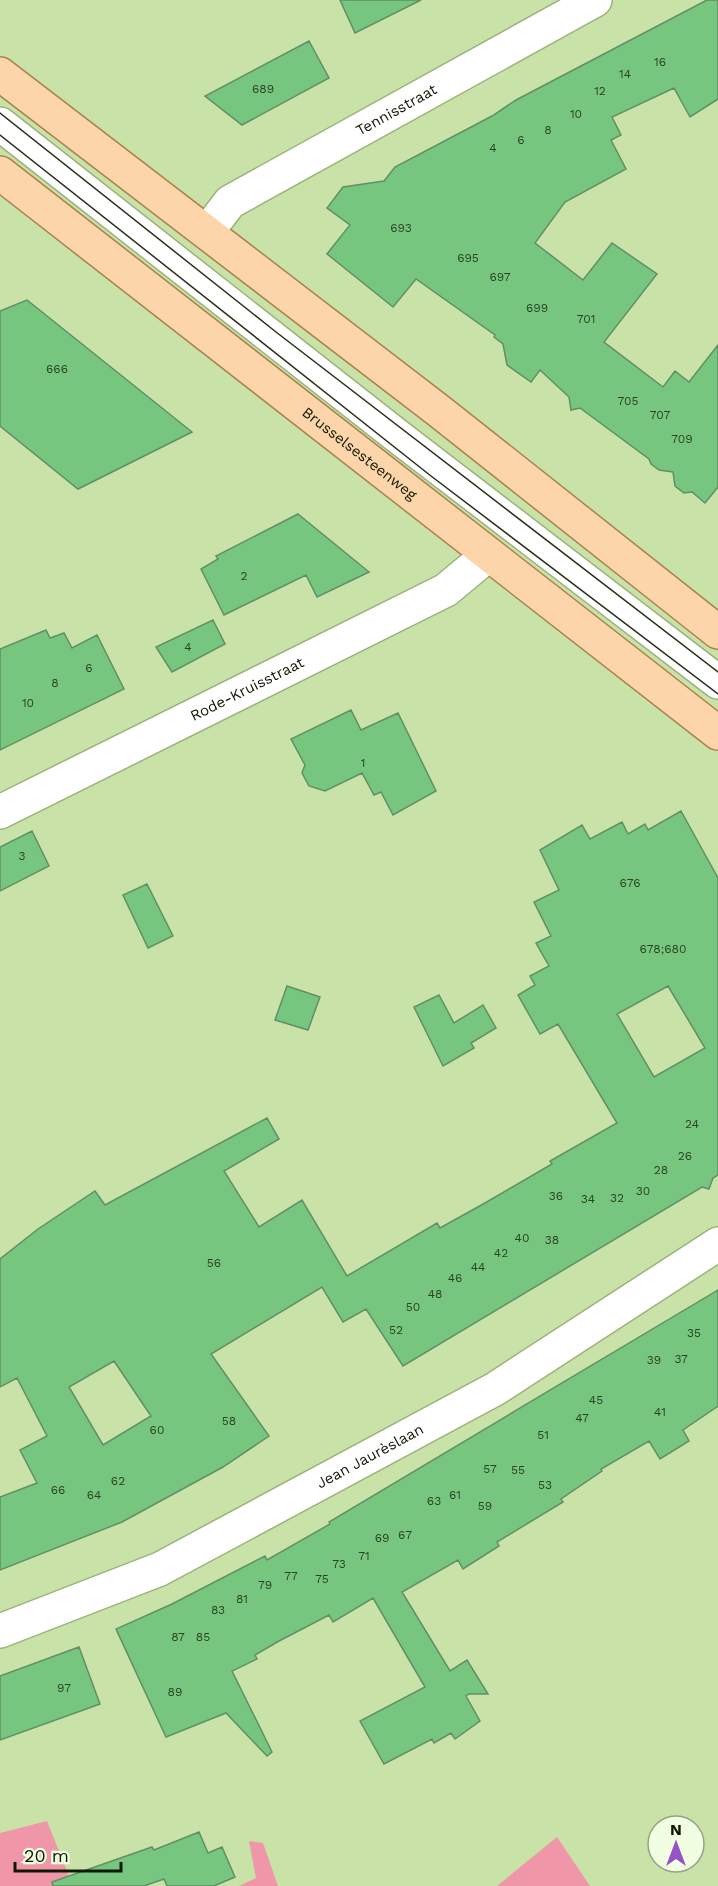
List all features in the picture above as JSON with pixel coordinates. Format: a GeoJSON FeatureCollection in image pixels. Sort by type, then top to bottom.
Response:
{"type":"FeatureCollection","features":[{"type":"Feature","properties":{"kind":"main road"},"geometry":{"type":"LineString","coordinates":[[0,74],[439,411],[718,632]]}},
{"type":"Feature","properties":{"kind":"main road","name":"Brusselsesteenweg"},"geometry":{"type":"LineString","coordinates":[[0,173],[718,734]]}},
{"type":"Feature","properties":{"kind":"street","name":"Tennisstraat"},"geometry":{"type":"LineString","coordinates":[[207,232],[230,202],[595,0]]}},
{"type":"Feature","properties":{"kind":"street"},"geometry":{"type":"LineString","coordinates":[[0,124],[396,435],[718,682]]}},
{"type":"Feature","properties":{"kind":"street","name":"Rode-Kruisstraat"},"geometry":{"type":"LineString","coordinates":[[0,812],[446,590],[489,555]]}},
{"type":"Feature","properties":{"kind":"street","name":"Jean Jaurèslaan"},"geometry":{"type":"LineString","coordinates":[[0,1631],[160,1569],[495,1389],[718,1244]]}},
{"type":"Feature","properties":{"kind":"shaded area"},"geometry":{"type":"Polygon","coordinates":[[[47,1821],[73,1886],[0,1886],[0,1833],[47,1821]]]}},
{"type":"Feature","properties":{"kind":"shaded area"},"geometry":{"type":"Polygon","coordinates":[[[557,1837],[590,1886],[497,1886],[557,1837]]]}},
{"type":"Feature","properties":{"kind":"shaded area"},"geometry":{"type":"Polygon","coordinates":[[[249,1841],[263,1843],[278,1886],[239,1886],[256,1878],[249,1841]]]}},
{"type":"Feature","properties":{"kind":"building"},"geometry":{"type":"Polygon","coordinates":[[[340,0],[421,0],[355,33],[340,0]]]}},
{"type":"Feature","properties":{"kind":"building"},"geometry":{"type":"Polygon","coordinates":[[[707,0],[718,0],[718,99],[690,117],[674,88],[612,117],[621,135],[611,140],[626,169],[565,202],[535,243],[583,280],[612,243],[657,274],[604,342],[663,387],[675,371],[689,382],[718,345],[718,487],[705,503],[692,492],[684,493],[675,486],[673,472],[659,470],[651,464],[649,459],[580,408],[571,410],[569,397],[540,370],[531,382],[507,365],[503,344],[494,337],[495,335],[416,279],[393,307],[327,254],[350,225],[327,208],[343,187],[384,181],[395,167],[492,116],[516,100],[707,0]]]}},
{"type":"Feature","properties":{"kind":"building"},"geometry":{"type":"Polygon","coordinates":[[[309,41],[329,78],[242,125],[205,96],[309,41]]]}},
{"type":"Feature","properties":{"kind":"building"},"geometry":{"type":"Polygon","coordinates":[[[27,300],[192,432],[78,489],[0,426],[0,311],[27,300]]]}},
{"type":"Feature","properties":{"kind":"building"},"geometry":{"type":"Polygon","coordinates":[[[298,514],[369,572],[317,597],[306,575],[224,615],[201,569],[218,559],[216,556],[298,514]]]}},
{"type":"Feature","properties":{"kind":"building"},"geometry":{"type":"Polygon","coordinates":[[[213,620],[225,644],[172,672],[156,647],[213,620]]]}},
{"type":"Feature","properties":{"kind":"building"},"geometry":{"type":"Polygon","coordinates":[[[46,630],[50,638],[64,633],[72,648],[97,635],[124,689],[0,750],[0,649],[46,630]]]}},
{"type":"Feature","properties":{"kind":"building"},"geometry":{"type":"Polygon","coordinates":[[[351,710],[361,730],[398,713],[436,791],[393,815],[381,792],[374,795],[362,773],[325,791],[309,786],[302,773],[305,765],[291,739],[351,710]]]}},
{"type":"Feature","properties":{"kind":"building"},"geometry":{"type":"Polygon","coordinates":[[[681,811],[718,878],[718,1175],[713,1178],[709,1189],[702,1187],[403,1366],[366,1309],[343,1322],[322,1287],[211,1354],[269,1436],[223,1467],[122,1522],[0,1570],[0,1497],[37,1483],[20,1450],[47,1436],[17,1378],[0,1387],[0,1259],[38,1229],[95,1191],[105,1205],[267,1118],[279,1139],[224,1171],[259,1227],[302,1200],[347,1276],[437,1223],[440,1228],[485,1203],[552,1164],[550,1161],[617,1123],[558,1024],[540,1034],[518,995],[535,985],[530,976],[549,966],[536,943],[551,936],[534,902],[559,890],[540,850],[582,825],[590,839],[622,822],[628,834],[645,824],[648,830],[681,811]],[[668,986],[617,1014],[654,1077],[705,1048],[668,986]],[[114,1361],[69,1387],[103,1445],[151,1416],[114,1361]]]}},
{"type":"Feature","properties":{"kind":"building"},"geometry":{"type":"Polygon","coordinates":[[[32,831],[49,866],[0,891],[0,847],[32,831]]]}},
{"type":"Feature","properties":{"kind":"building"},"geometry":{"type":"Polygon","coordinates":[[[147,884],[173,936],[148,948],[123,895],[147,884]]]}},
{"type":"Feature","properties":{"kind":"building"},"geometry":{"type":"Polygon","coordinates":[[[287,986],[320,997],[308,1030],[275,1020],[287,986]]]}},
{"type":"Feature","properties":{"kind":"building"},"geometry":{"type":"Polygon","coordinates":[[[439,995],[454,1023],[483,1005],[496,1028],[471,1043],[474,1048],[443,1066],[414,1007],[439,995]]]}},
{"type":"Feature","properties":{"kind":"building"},"geometry":{"type":"Polygon","coordinates":[[[718,1290],[718,1406],[683,1430],[689,1441],[660,1459],[649,1441],[601,1469],[602,1471],[561,1499],[563,1502],[497,1542],[499,1546],[463,1569],[458,1560],[402,1592],[450,1671],[467,1660],[488,1694],[466,1696],[480,1721],[455,1739],[451,1733],[434,1743],[432,1739],[384,1764],[360,1721],[425,1687],[373,1598],[333,1622],[329,1615],[279,1641],[255,1655],[257,1659],[232,1671],[272,1752],[267,1756],[226,1713],[166,1737],[116,1629],[172,1604],[265,1556],[267,1560],[718,1290]]]}},
{"type":"Feature","properties":{"kind":"building"},"geometry":{"type":"Polygon","coordinates":[[[79,1647],[100,1704],[0,1740],[0,1676],[79,1647]]]}},
{"type":"Feature","properties":{"kind":"building"},"geometry":{"type":"Polygon","coordinates":[[[199,1832],[208,1853],[222,1847],[235,1877],[214,1886],[167,1886],[164,1879],[144,1886],[53,1886],[52,1882],[152,1847],[154,1850],[199,1832]]]}},
{"type":"Feature","properties":{"kind":"tram line"},"geometry":{"type":"LineString","coordinates":[[0,113],[276,332],[718,672]]}},
{"type":"Feature","properties":{"kind":"tram line"},"geometry":{"type":"LineString","coordinates":[[0,135],[431,476],[718,694]]}}]}
